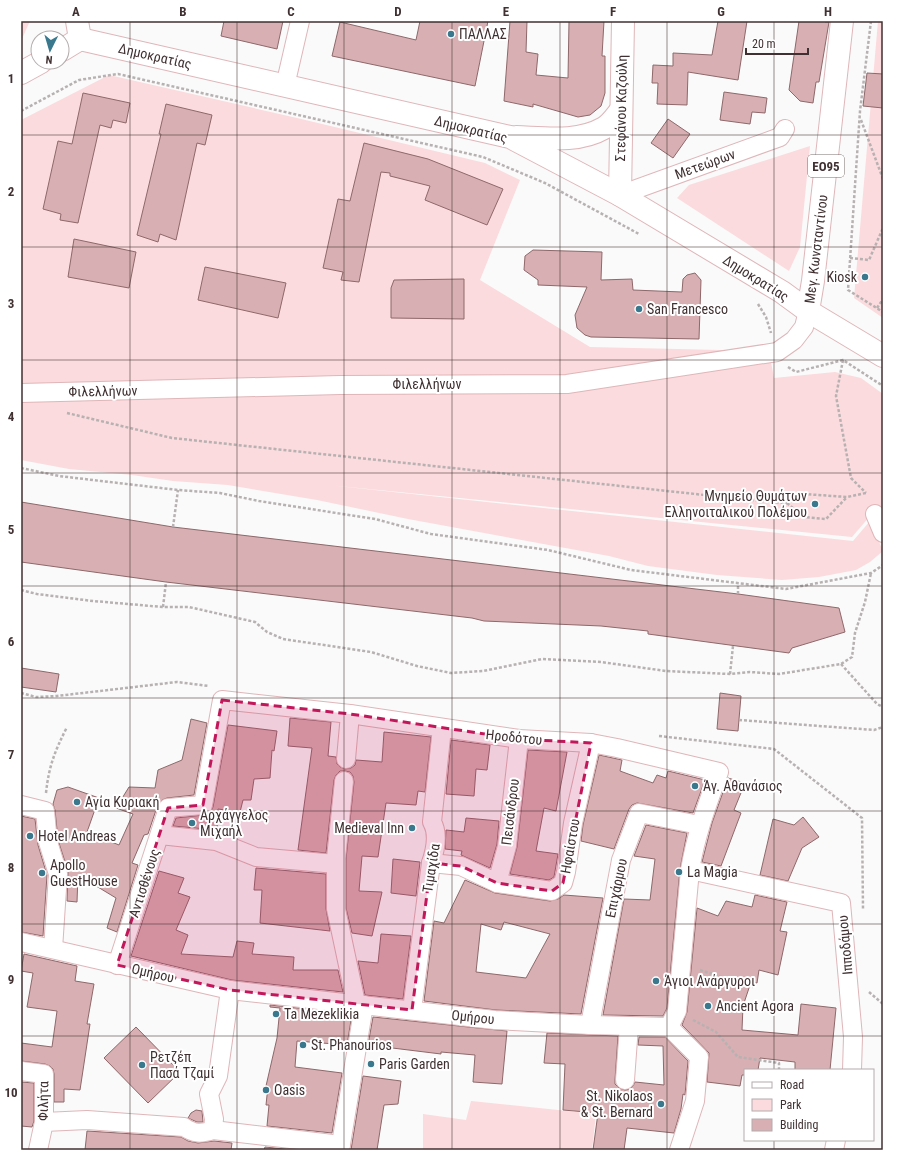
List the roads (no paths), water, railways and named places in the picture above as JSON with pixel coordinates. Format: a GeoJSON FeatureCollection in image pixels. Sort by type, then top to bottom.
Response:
{"type":"FeatureCollection","features":[{"type":"Feature","properties":{"kind":"main road","name":"Στεφάνου Καζούλη"},"geometry":{"type":"LineString","coordinates":[[620,195],[623,21]]}},
{"type":"Feature","properties":{"kind":"main road","name":"Μεγ. Κωνσταντίνου"},"geometry":{"type":"LineString","coordinates":[[808,311],[813,281],[842,21]]}},
{"type":"Feature","properties":{"kind":"main road","name":"Δημοκρατίας"},"geometry":{"type":"LineString","coordinates":[[73,36],[510,137],[620,195],[782,292],[808,311],[883,356]]}},
{"type":"Feature","properties":{"kind":"main road"},"geometry":{"type":"LineString","coordinates":[[21,73],[30,68]]}},
{"type":"Feature","properties":{"kind":"main road"},"geometry":{"type":"LineString","coordinates":[[510,137],[558,139],[576,138],[592,134],[606,127],[621,110]]}},
{"type":"Feature","properties":{"kind":"street"},"geometry":{"type":"LineString","coordinates":[[285,86],[300,21]]}},
{"type":"Feature","properties":{"kind":"street","name":"Μετεώρων"},"geometry":{"type":"LineString","coordinates":[[620,195],[780,137],[786,129]]}},
{"type":"Feature","properties":{"kind":"street","name":"Φιλελλήνων"},"geometry":{"type":"LineString","coordinates":[[21,393],[340,385],[567,384],[702,363],[782,359],[794,340],[804,328],[808,311]]}},
{"type":"Feature","properties":{"kind":"street"},"geometry":{"type":"LineString","coordinates":[[875,514],[883,533]]}},
{"type":"Feature","properties":{"kind":"street","name":"Ηροδότου"},"geometry":{"type":"LineString","coordinates":[[160,835],[168,808],[203,805],[222,700],[350,714],[519,739],[591,743],[720,772],[699,825]]}},
{"type":"Feature","properties":{"kind":"street"},"geometry":{"type":"LineString","coordinates":[[346,759],[350,714]]}},
{"type":"Feature","properties":{"kind":"street","name":"Τιμαχίδα"},"geometry":{"type":"LineString","coordinates":[[412,1010],[431,864],[434,853],[436,829],[432,822],[442,728]]}},
{"type":"Feature","properties":{"kind":"street","name":"Πεισάνδρου"},"geometry":{"type":"LineString","coordinates":[[497,883],[507,846],[519,739]]}},
{"type":"Feature","properties":{"kind":"street","name":"Ηφαίστου"},"geometry":{"type":"LineString","coordinates":[[431,864],[461,866],[497,883],[552,891],[563,883],[573,823],[591,743]]}},
{"type":"Feature","properties":{"kind":"street"},"geometry":{"type":"LineString","coordinates":[[44,1122],[96,1120],[184,1127],[194,1133],[212,1130],[340,1147],[360,1004],[336,908],[336,864],[344,780]]}},
{"type":"Feature","properties":{"kind":"street"},"geometry":{"type":"LineString","coordinates":[[21,805],[45,811],[48,842],[58,874],[53,949]]}},
{"type":"Feature","properties":{"kind":"street","name":"Επιχάρμου"},"geometry":{"type":"LineString","coordinates":[[590,1025],[621,860],[640,813],[699,825]]}},
{"type":"Feature","properties":{"kind":"street"},"geometry":{"type":"LineString","coordinates":[[679,1150],[695,1101],[699,1057],[669,1027],[677,1011],[690,870],[699,825]]}},
{"type":"Feature","properties":{"kind":"street","name":"Αντισθένους"},"geometry":{"type":"LineString","coordinates":[[118,965],[160,835],[216,841],[256,857],[336,864]]}},
{"type":"Feature","properties":{"kind":"street","name":"Ιπποδάμου"},"geometry":{"type":"LineString","coordinates":[[690,870],[841,903],[853,1037],[852,1069]]}},
{"type":"Feature","properties":{"kind":"street","name":"Ομήρου"},"geometry":{"type":"LineString","coordinates":[[21,942],[230,990],[495,1020],[669,1027]]}},
{"type":"Feature","properties":{"kind":"street"},"geometry":{"type":"LineString","coordinates":[[212,1130],[214,1119],[209,1094],[218,1076],[230,990]]}},
{"type":"Feature","properties":{"kind":"street"},"geometry":{"type":"LineString","coordinates":[[625,1080],[629,1026]]}},
{"type":"Feature","properties":{"kind":"street","name":"Φιλήτα"},"geometry":{"type":"LineString","coordinates":[[21,1071],[44,1074],[44,1122],[38,1150]]}},
{"type":"Feature","properties":{"kind":"place","name":"ΠΑΛΛΑΣ"},"geometry":{"type":"Point","coordinates":[451,34]}},
{"type":"Feature","properties":{"kind":"place","name":"Kiosk"},"geometry":{"type":"Point","coordinates":[865,277]}},
{"type":"Feature","properties":{"kind":"place","name":"San Francesco"},"geometry":{"type":"Point","coordinates":[639,309]}},
{"type":"Feature","properties":{"kind":"place","name":"Μνημείο Θυμάτων Ελληνοιταλικού Πολέμου"},"geometry":{"type":"Point","coordinates":[815,504]}},
{"type":"Feature","properties":{"kind":"place","name":"Άγ. Αθανάσιος"},"geometry":{"type":"Point","coordinates":[695,786]}},
{"type":"Feature","properties":{"kind":"place","name":"Αγία Κυριακή"},"geometry":{"type":"Point","coordinates":[77,802]}},
{"type":"Feature","properties":{"kind":"place","name":"Αρχάγγελος Μιχαήλ"},"geometry":{"type":"Point","coordinates":[192,823]}},
{"type":"Feature","properties":{"kind":"place","name":"Medieval Inn"},"geometry":{"type":"Point","coordinates":[412,828]}},
{"type":"Feature","properties":{"kind":"place","name":"Hotel Andreas"},"geometry":{"type":"Point","coordinates":[30,836]}},
{"type":"Feature","properties":{"kind":"place","name":"La Magia"},"geometry":{"type":"Point","coordinates":[679,872]}},
{"type":"Feature","properties":{"kind":"place","name":"Apollo GuestHouse"},"geometry":{"type":"Point","coordinates":[42,873]}},
{"type":"Feature","properties":{"kind":"place","name":"Άγιοι Ανάργυροι"},"geometry":{"type":"Point","coordinates":[656,981]}},
{"type":"Feature","properties":{"kind":"place","name":"Ancient Agora"},"geometry":{"type":"Point","coordinates":[708,1006]}},
{"type":"Feature","properties":{"kind":"place","name":"Ta Mezeklikia"},"geometry":{"type":"Point","coordinates":[276,1014]}},
{"type":"Feature","properties":{"kind":"place","name":"St. Phanourios"},"geometry":{"type":"Point","coordinates":[303,1045]}},
{"type":"Feature","properties":{"kind":"place","name":"Paris Garden"},"geometry":{"type":"Point","coordinates":[371,1064]}},
{"type":"Feature","properties":{"kind":"place","name":"Ρετζέπ Πασά Τζαμί"},"geometry":{"type":"Point","coordinates":[142,1065]}},
{"type":"Feature","properties":{"kind":"place","name":"Oasis"},"geometry":{"type":"Point","coordinates":[266,1090]}},
{"type":"Feature","properties":{"kind":"place","name":"St. Nikolaos & St. Bernard"},"geometry":{"type":"Point","coordinates":[661,1104]}}]}
